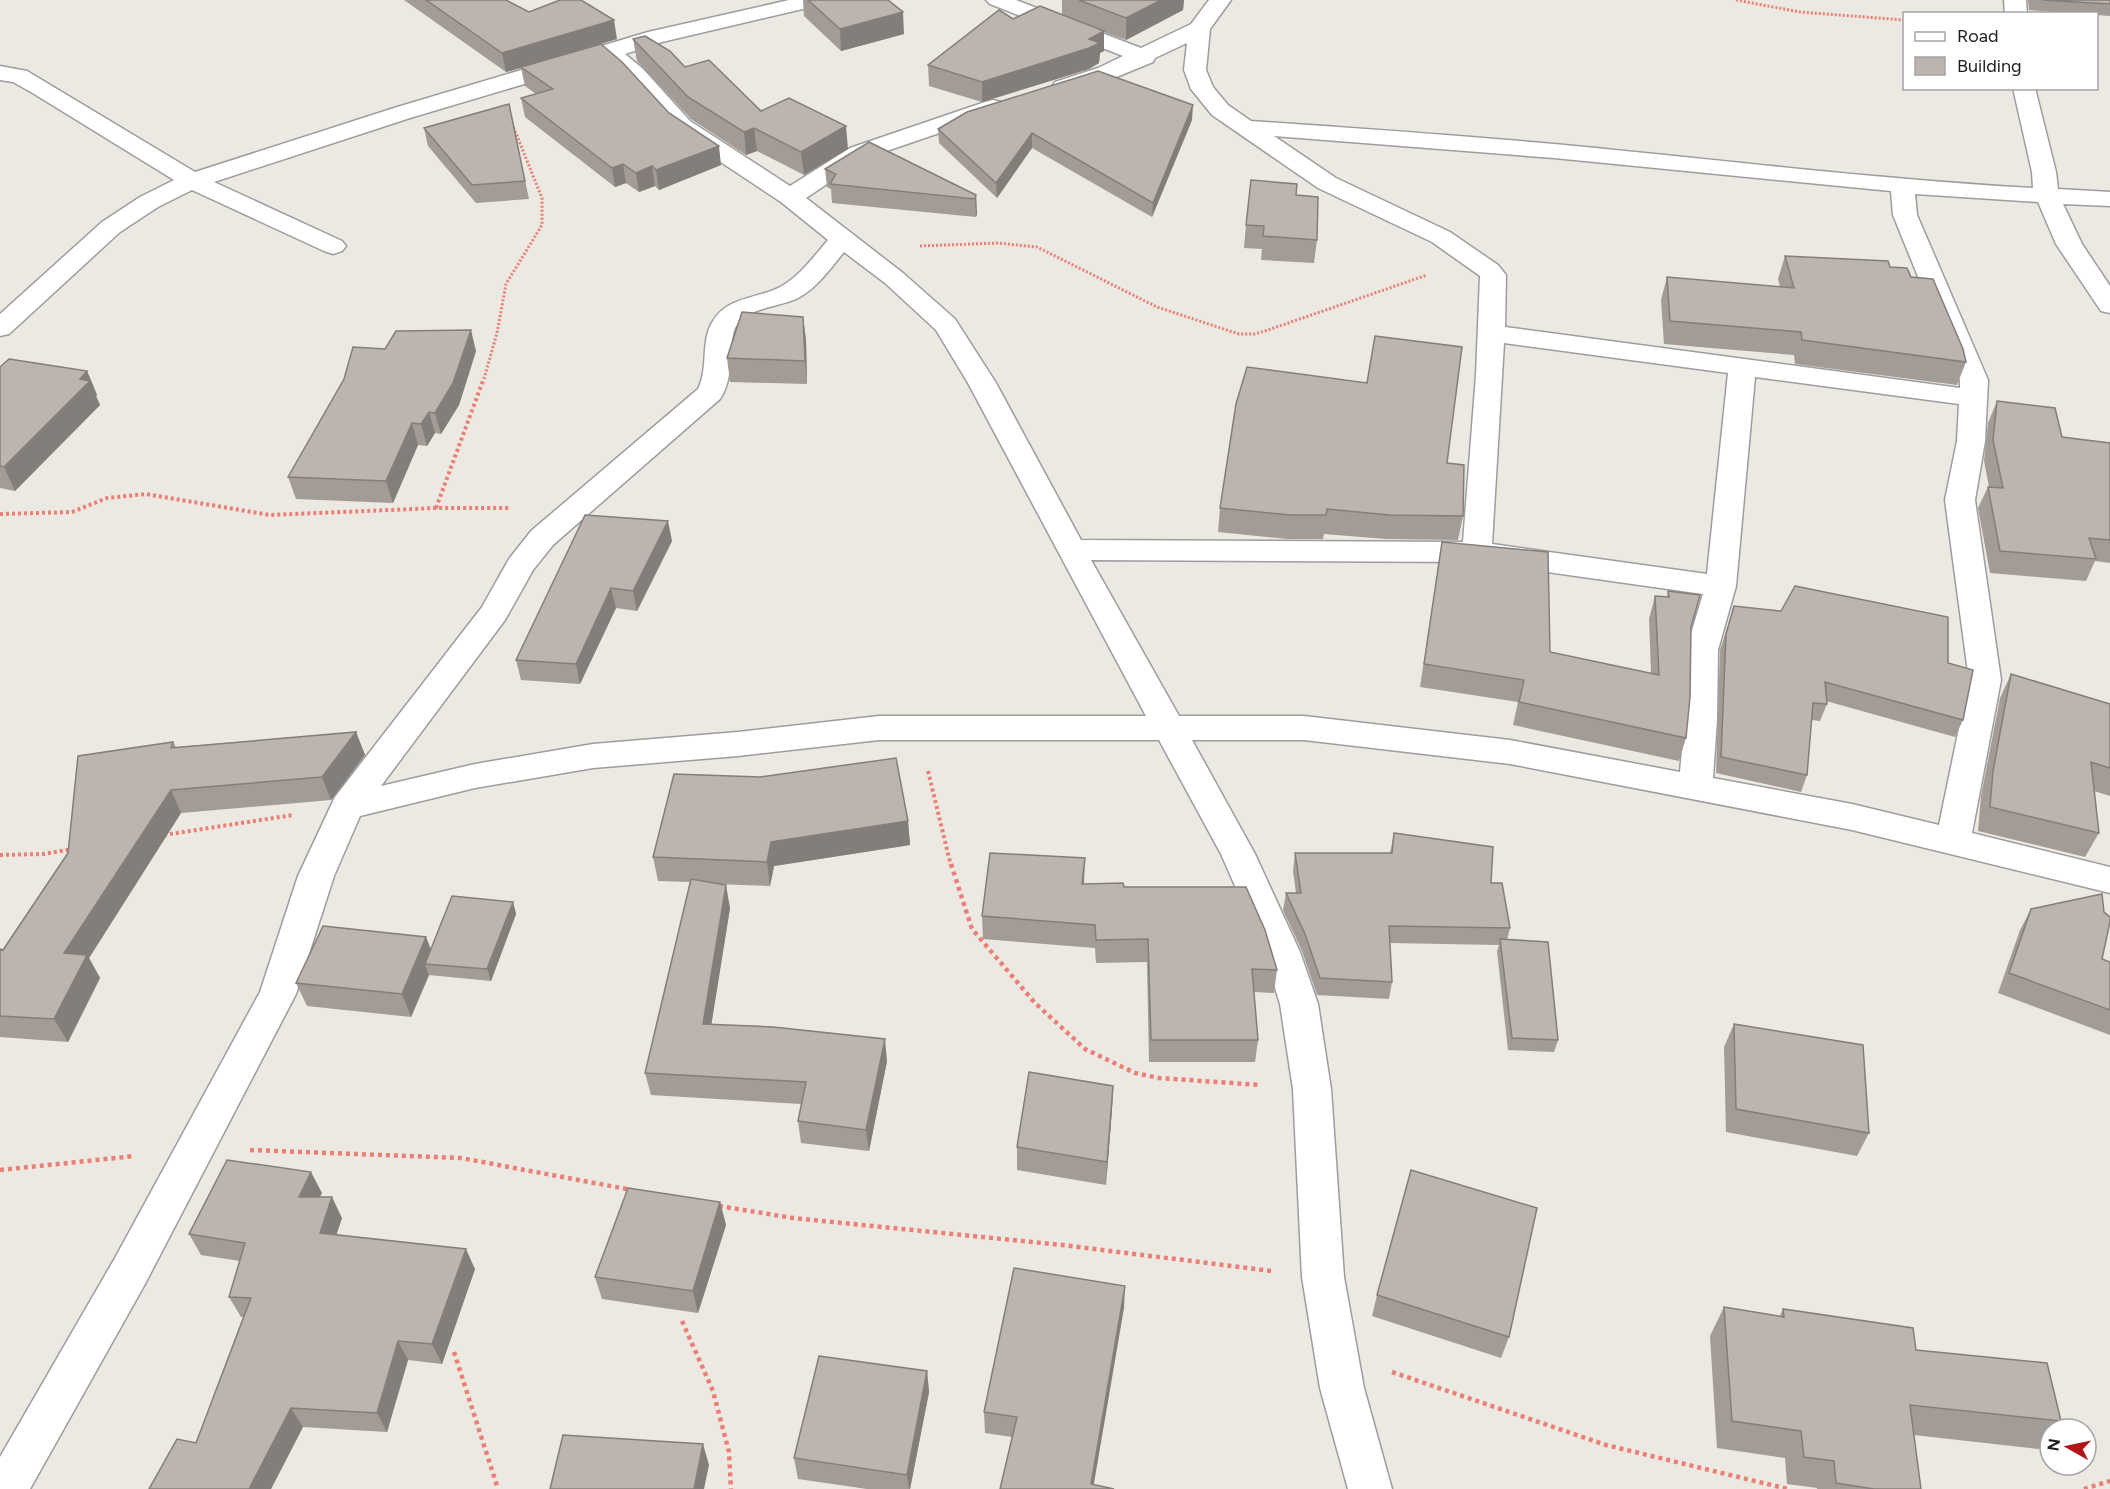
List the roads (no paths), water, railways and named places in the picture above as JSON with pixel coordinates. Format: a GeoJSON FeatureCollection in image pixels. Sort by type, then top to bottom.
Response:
{"type":"FeatureCollection","features":[{"type":"Feature","properties":{"kind":"street"},"geometry":{"type":"LineString","coordinates":[[0,328],[111,227],[149,202],[192,181],[402,112],[497,86],[656,37],[817,0]]}},
{"type":"Feature","properties":{"kind":"street"},"geometry":{"type":"LineString","coordinates":[[997,0],[1145,57]]}},
{"type":"Feature","properties":{"kind":"street"},"geometry":{"type":"LineString","coordinates":[[1044,93],[1106,73],[1145,57],[1199,29],[1220,0]]}},
{"type":"Feature","properties":{"kind":"street"},"geometry":{"type":"LineString","coordinates":[[1199,29],[1195,70],[1202,89],[1220,110],[1327,183],[1441,237],[1493,275],[1492,333],[1477,552]]}},
{"type":"Feature","properties":{"kind":"street"},"geometry":{"type":"LineString","coordinates":[[608,51],[635,74],[682,126],[790,197],[894,278],[946,325],[982,383],[1238,854],[1282,952],[1299,1004],[1312,1089],[1323,1277],[1342,1388],[1370,1489]]}},
{"type":"Feature","properties":{"kind":"street"},"geometry":{"type":"LineString","coordinates":[[0,73],[19,76],[39,87],[192,181],[333,246]]}},
{"type":"Feature","properties":{"kind":"street"},"geometry":{"type":"LineString","coordinates":[[2024,90],[2044,172],[2046,194],[2069,244],[2110,305]]}},
{"type":"Feature","properties":{"kind":"street"},"geometry":{"type":"LineString","coordinates":[[790,197],[871,147],[1013,102]]}},
{"type":"Feature","properties":{"kind":"street"},"geometry":{"type":"LineString","coordinates":[[1244,128],[1554,151],[1980,192],[2110,199]]}},
{"type":"Feature","properties":{"kind":"street"},"geometry":{"type":"LineString","coordinates":[[1902,185],[1905,215],[1974,380],[1971,441],[1960,500],[1985,680],[1953,842]]}},
{"type":"Feature","properties":{"kind":"street"},"geometry":{"type":"LineString","coordinates":[[6,1489],[130,1271],[278,994],[316,876],[347,806],[494,613],[520,566],[542,538],[710,393],[716,384],[720,370],[721,329],[729,317],[741,310],[784,295],[804,284],[849,245]]}},
{"type":"Feature","properties":{"kind":"street"},"geometry":{"type":"LineString","coordinates":[[1492,333],[1974,398]]}},
{"type":"Feature","properties":{"kind":"street"},"geometry":{"type":"LineString","coordinates":[[1695,788],[1701,720],[1702,650],[1721,586],[1742,366]]}},
{"type":"Feature","properties":{"kind":"street"},"geometry":{"type":"LineString","coordinates":[[1071,550],[1477,552],[1721,586]]}},
{"type":"Feature","properties":{"kind":"street"},"geometry":{"type":"LineString","coordinates":[[347,806],[475,776],[593,756],[738,744],[879,728],[1304,728],[1510,752],[1852,817],[2110,880]]}}]}
